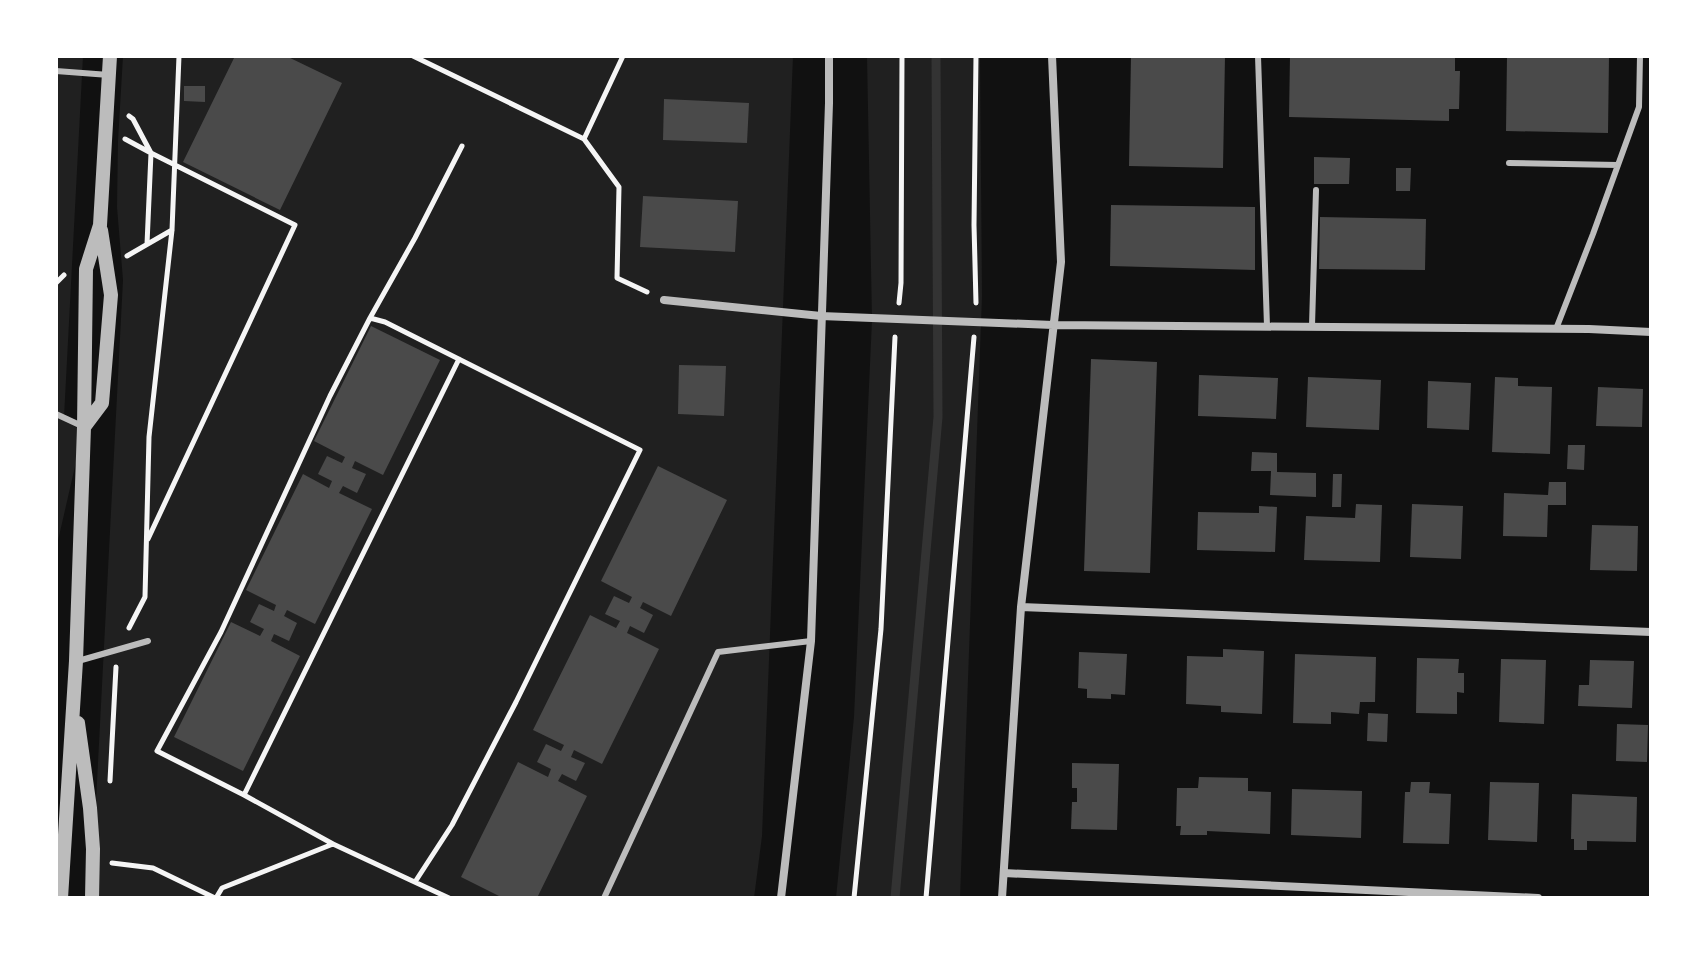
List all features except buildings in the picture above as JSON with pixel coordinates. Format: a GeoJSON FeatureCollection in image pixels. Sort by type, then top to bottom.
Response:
{"type":"FeatureCollection","features":[{"type":"Feature","properties":{"kind":"street"},"geometry":{"type":"LineString","coordinates":[[61,898],[76,661],[86,269],[100,225],[110,56]]}},
{"type":"Feature","properties":{"kind":"street"},"geometry":{"type":"LineString","coordinates":[[781,898],[811,641],[829,56]]}},
{"type":"Feature","properties":{"kind":"street"},"geometry":{"type":"LineString","coordinates":[[1002,898],[1021,607],[1061,262],[1052,56]]}},
{"type":"Feature","properties":{"kind":"street"},"geometry":{"type":"LineString","coordinates":[[84,427],[102,403],[111,295],[100,225]]}},
{"type":"Feature","properties":{"kind":"street"},"geometry":{"type":"LineString","coordinates":[[664,300],[821,316],[1053,325],[1651,332]]}},
{"type":"Feature","properties":{"kind":"street"},"geometry":{"type":"LineString","coordinates":[[1021,607],[1651,632]]}},
{"type":"Feature","properties":{"kind":"street"},"geometry":{"type":"LineString","coordinates":[[73,692],[90,808],[92,898]]}},
{"type":"Feature","properties":{"kind":"street"},"geometry":{"type":"LineString","coordinates":[[1004,873],[1538,898]]}},
{"type":"Feature","properties":{"kind":"lane"},"geometry":{"type":"LineString","coordinates":[[1258,56],[1267,326]]}},
{"type":"Feature","properties":{"kind":"lane"},"geometry":{"type":"LineString","coordinates":[[1556,329],[1639,107],[1640,56]]}},
{"type":"Feature","properties":{"kind":"lane"},"geometry":{"type":"LineString","coordinates":[[56,71],[109,75]]}},
{"type":"Feature","properties":{"kind":"lane"},"geometry":{"type":"LineString","coordinates":[[1509,163],[1618,165]]}},
{"type":"Feature","properties":{"kind":"lane"},"geometry":{"type":"LineString","coordinates":[[1312,326],[1316,190]]}},
{"type":"Feature","properties":{"kind":"lane"},"geometry":{"type":"LineString","coordinates":[[56,414],[84,427]]}},
{"type":"Feature","properties":{"kind":"lane"},"geometry":{"type":"LineString","coordinates":[[76,661],[148,641]]}},
{"type":"Feature","properties":{"kind":"lane"},"geometry":{"type":"LineString","coordinates":[[604,898],[718,652],[811,641]]}},
{"type":"Feature","properties":{"kind":"path"},"geometry":{"type":"LineString","coordinates":[[110,789],[117,650],[145,597],[149,437],[172,230],[179,56]]}},
{"type":"Feature","properties":{"kind":"path"},"geometry":{"type":"LineString","coordinates":[[413,56],[584,139],[619,187],[617,278],[664,300]]}},
{"type":"Feature","properties":{"kind":"path"},"geometry":{"type":"LineString","coordinates":[[584,139],[623,56]]}},
{"type":"Feature","properties":{"kind":"path"},"geometry":{"type":"LineString","coordinates":[[854,898],[881,629],[900,319],[902,56]]}},
{"type":"Feature","properties":{"kind":"path"},"geometry":{"type":"LineString","coordinates":[[926,898],[977,322],[974,225],[976,56]]}},
{"type":"Feature","properties":{"kind":"path"},"geometry":{"type":"LineString","coordinates":[[125,113],[133,119],[151,153],[147,244]]}},
{"type":"Feature","properties":{"kind":"path"},"geometry":{"type":"LineString","coordinates":[[123,137],[295,225],[146,544]]}},
{"type":"Feature","properties":{"kind":"path"},"geometry":{"type":"LineString","coordinates":[[449,898],[333,844],[157,751],[221,632],[330,396],[462,146]]}},
{"type":"Feature","properties":{"kind":"path"},"geometry":{"type":"LineString","coordinates":[[108,267],[172,230]]}},
{"type":"Feature","properties":{"kind":"path"},"geometry":{"type":"LineString","coordinates":[[370,318],[385,322],[640,450],[488,757],[452,825],[415,882]]}},
{"type":"Feature","properties":{"kind":"path"},"geometry":{"type":"LineString","coordinates":[[244,795],[459,359]]}},
{"type":"Feature","properties":{"kind":"path"},"geometry":{"type":"LineString","coordinates":[[106,874],[107,862],[153,868],[216,898],[222,888],[333,844]]}},
{"type":"Feature","properties":{"kind":"shaded area"},"geometry":{"type":"Polygon","coordinates":[[[56,56],[83,56],[64,417],[84,427],[57,545],[56,564],[56,56]]]}},
{"type":"Feature","properties":{"kind":"shaded area"},"geometry":{"type":"Polygon","coordinates":[[[123,56],[793,56],[762,836],[754,898],[91,898],[123,280],[117,207],[123,56]]]}},
{"type":"Feature","properties":{"kind":"shaded area"},"geometry":{"type":"Polygon","coordinates":[[[867,56],[980,56],[982,296],[960,898],[836,898],[854,717],[872,320],[867,56]]]}},
{"type":"Feature","properties":{"kind":"waterway"},"geometry":{"type":"LineString","coordinates":[[895,898],[938,417],[936,56]]}}]}
